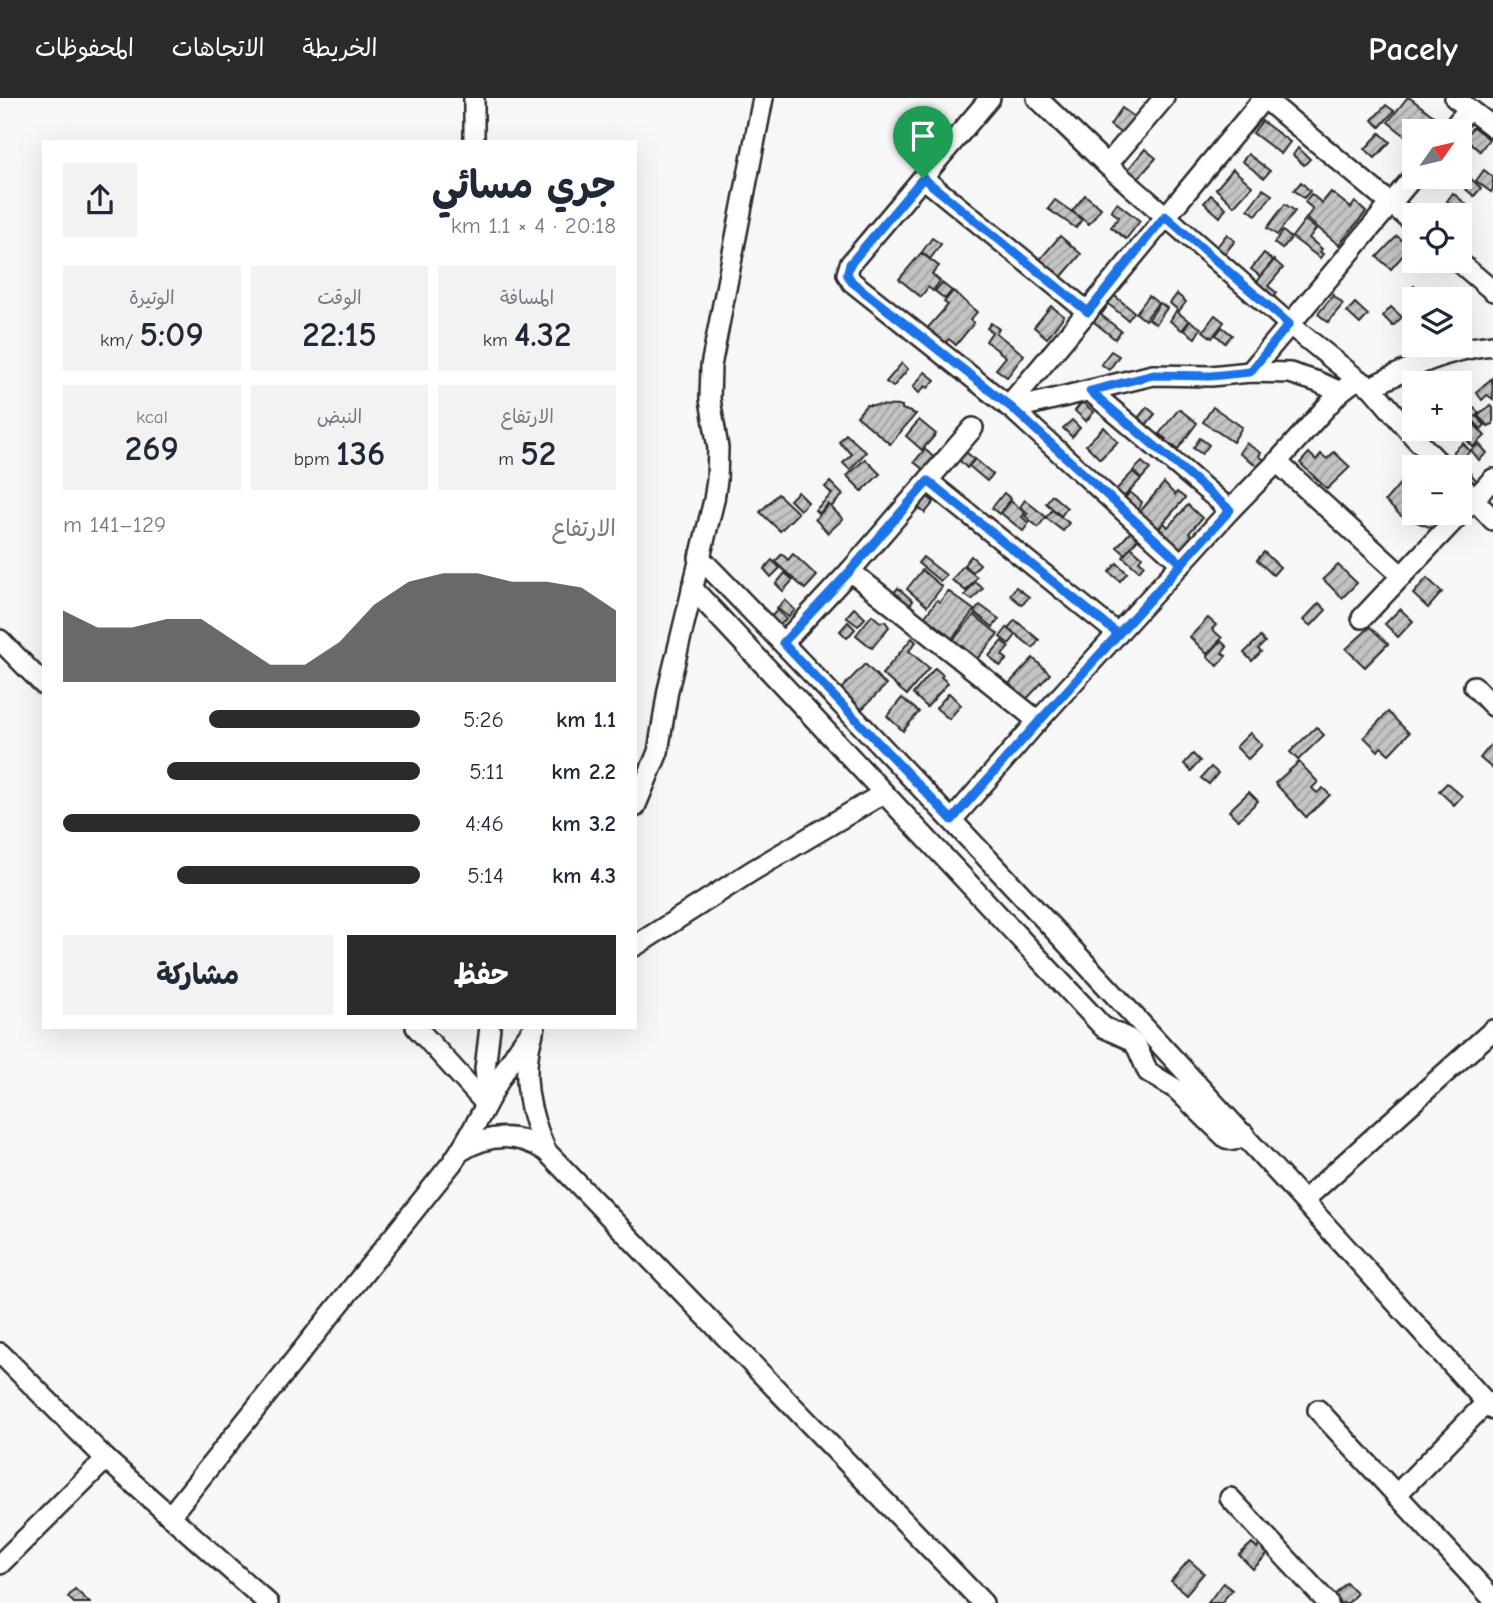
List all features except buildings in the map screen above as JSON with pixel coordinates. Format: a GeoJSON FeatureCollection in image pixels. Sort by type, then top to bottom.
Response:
{"type":"FeatureCollection","features":[{"type":"Feature","properties":{"kind":"street"},"geometry":{"type":"LineString","coordinates":[[474,98],[474,140]]}},
{"type":"Feature","properties":{"kind":"street"},"geometry":{"type":"LineString","coordinates":[[637,802],[657,752],[666,711],[667,690],[714,500],[718,448],[710,399],[710,366],[763,98]]}},
{"type":"Feature","properties":{"kind":"street"},"geometry":{"type":"LineString","coordinates":[[990,98],[850,264],[847,274],[852,282],[1010,407],[1182,564]]}},
{"type":"Feature","properties":{"kind":"street"},"geometry":{"type":"LineString","coordinates":[[1037,98],[1165,216],[1289,324],[1364,383],[1431,455]]}},
{"type":"Feature","properties":{"kind":"street"},"geometry":{"type":"LineString","coordinates":[[1107,165],[1164,98]]}},
{"type":"Feature","properties":{"kind":"street"},"geometry":{"type":"LineString","coordinates":[[1010,407],[1264,98],[1402,213]]}},
{"type":"Feature","properties":{"kind":"street"},"geometry":{"type":"LineString","coordinates":[[1462,103],[1493,127]]}},
{"type":"Feature","properties":{"kind":"street"},"geometry":{"type":"LineString","coordinates":[[923,178],[1088,312]]}},
{"type":"Feature","properties":{"kind":"street"},"geometry":{"type":"LineString","coordinates":[[1250,372],[1403,189]]}},
{"type":"Feature","properties":{"kind":"street"},"geometry":{"type":"LineString","coordinates":[[1472,273],[1493,290]]}},
{"type":"Feature","properties":{"kind":"street"},"geometry":{"type":"LineString","coordinates":[[952,820],[1038,721],[1340,392],[1437,356],[1493,345]]}},
{"type":"Feature","properties":{"kind":"street"},"geometry":{"type":"LineString","coordinates":[[1010,407],[1153,375],[1290,373],[1340,392]]}},
{"type":"Feature","properties":{"kind":"street"},"geometry":{"type":"LineString","coordinates":[[1090,391],[1230,510]]}},
{"type":"Feature","properties":{"kind":"street"},"geometry":{"type":"LineString","coordinates":[[783,643],[850,571],[973,428]]}},
{"type":"Feature","properties":{"kind":"street"},"geometry":{"type":"LineString","coordinates":[[1277,462],[1402,576]]}},
{"type":"Feature","properties":{"kind":"street"},"geometry":{"type":"LineString","coordinates":[[1362,618],[1493,480]]}},
{"type":"Feature","properties":{"kind":"street"},"geometry":{"type":"LineString","coordinates":[[928,481],[1118,634]]}},
{"type":"Feature","properties":{"kind":"street"},"geometry":{"type":"LineString","coordinates":[[1474,498],[1493,520]]}},
{"type":"Feature","properties":{"kind":"street"},"geometry":{"type":"LineString","coordinates":[[699,557],[952,820],[1244,1134],[1490,1406],[1396,1494]]}},
{"type":"Feature","properties":{"kind":"street"},"geometry":{"type":"LineString","coordinates":[[850,571],[1038,721]]}},
{"type":"Feature","properties":{"kind":"street"},"geometry":{"type":"LineString","coordinates":[[692,588],[1102,1027],[1124,1035],[1133,1042],[1148,1072],[1176,1089],[1226,1138],[1234,1140],[1244,1134]]}},
{"type":"Feature","properties":{"kind":"street"},"geometry":{"type":"LineString","coordinates":[[0,640],[42,683]]}},
{"type":"Feature","properties":{"kind":"street"},"geometry":{"type":"LineString","coordinates":[[1474,686],[1493,706]]}},
{"type":"Feature","properties":{"kind":"street"},"geometry":{"type":"LineString","coordinates":[[637,945],[752,871],[884,793]]}},
{"type":"Feature","properties":{"kind":"street"},"geometry":{"type":"LineString","coordinates":[[418,1029],[487,1100]]}},
{"type":"Feature","properties":{"kind":"street"},"geometry":{"type":"LineString","coordinates":[[487,1100],[485,1069],[490,1029]]}},
{"type":"Feature","properties":{"kind":"street"},"geometry":{"type":"LineString","coordinates":[[170,1516],[461,1151],[511,1058],[533,1029]]}},
{"type":"Feature","properties":{"kind":"street"},"geometry":{"type":"LineString","coordinates":[[534,1029],[529,1045],[527,1088],[530,1110],[546,1151]]}},
{"type":"Feature","properties":{"kind":"street"},"geometry":{"type":"LineString","coordinates":[[1304,1200],[1493,1030]]}},
{"type":"Feature","properties":{"kind":"street"},"geometry":{"type":"LineString","coordinates":[[461,1151],[481,1140],[503,1137],[526,1140],[546,1151],[983,1603]]}},
{"type":"Feature","properties":{"kind":"street"},"geometry":{"type":"LineString","coordinates":[[0,1353],[106,1459],[268,1603]]}},
{"type":"Feature","properties":{"kind":"street"},"geometry":{"type":"LineString","coordinates":[[1318,1410],[1493,1599]]}},
{"type":"Feature","properties":{"kind":"street"},"geometry":{"type":"LineString","coordinates":[[0,1564],[106,1459]]}},
{"type":"Feature","properties":{"kind":"street"},"geometry":{"type":"LineString","coordinates":[[1230,1498],[1328,1603]]}},
{"type":"Feature","properties":{"kind":"route"},"geometry":{"type":"LineString","coordinates":[[923,178],[850,264],[847,274],[852,282],[1012,408],[1182,564],[1078,678],[1038,721],[952,820],[783,643],[928,481],[1118,634],[1182,564],[1230,510],[1090,391],[1153,375],[1211,376],[1250,372],[1289,324],[1165,216],[1088,312],[923,178]]}}]}
